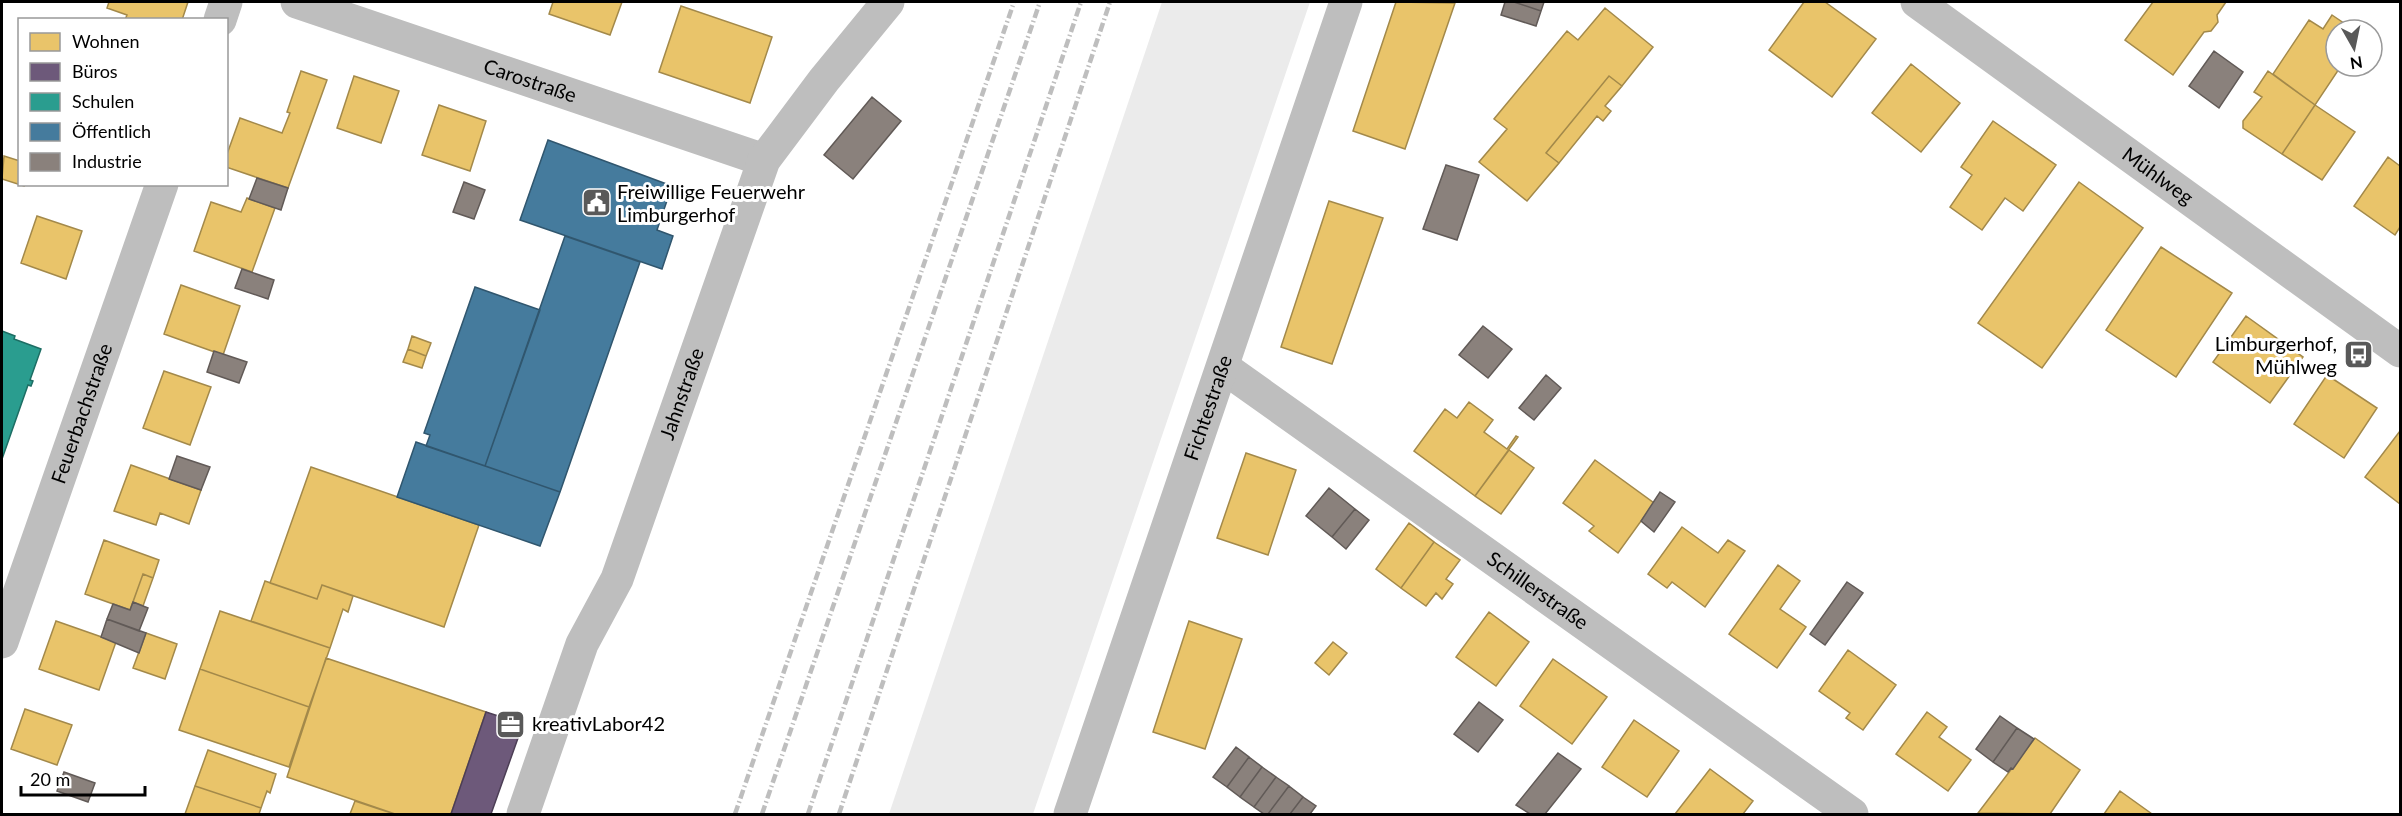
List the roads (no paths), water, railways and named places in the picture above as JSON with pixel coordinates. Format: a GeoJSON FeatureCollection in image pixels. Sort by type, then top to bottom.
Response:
{"type":"FeatureCollection","features":[{"type":"Feature","properties":{"kind":"street"},"geometry":{"type":"LineString","coordinates":[[221,18],[226,2]]}},
{"type":"Feature","properties":{"kind":"street","name":"Carostraße"},"geometry":{"type":"LineString","coordinates":[[297,2],[764,160]]}},
{"type":"Feature","properties":{"kind":"street","name":"Jahnstraße"},"geometry":{"type":"LineString","coordinates":[[523,814],[582,644],[617,579],[764,160],[824,80],[888,2]]}},
{"type":"Feature","properties":{"kind":"street","name":"Fichtestraße"},"geometry":{"type":"LineString","coordinates":[[1070,814],[1346,2]]}},
{"type":"Feature","properties":{"kind":"street","name":"Mühlweg"},"geometry":{"type":"LineString","coordinates":[[1917,2],[2400,351]]}},
{"type":"Feature","properties":{"kind":"street","name":"Feuerbachstraße"},"geometry":{"type":"LineString","coordinates":[[2,642],[161,186]]}},
{"type":"Feature","properties":{"kind":"street","name":"Schillerstraße"},"geometry":{"type":"LineString","coordinates":[[1223,367],[1852,814]]}},
{"type":"Feature","properties":{"kind":"railway"},"geometry":{"type":"LineString","coordinates":[[735,814],[1014,2]]}},
{"type":"Feature","properties":{"kind":"railway"},"geometry":{"type":"LineString","coordinates":[[762,814],[1040,2]]}},
{"type":"Feature","properties":{"kind":"railway"},"geometry":{"type":"LineString","coordinates":[[808,814],[1081,2]]}},
{"type":"Feature","properties":{"kind":"railway"},"geometry":{"type":"LineString","coordinates":[[839,814],[1110,2]]}},
{"type":"Feature","properties":{"kind":"place","name":"Freiwillige Feuerwehr Limburgerhof"},"geometry":{"type":"Point","coordinates":[596,203]}},
{"type":"Feature","properties":{"kind":"place","name":"Limburgerhof, Mühlweg"},"geometry":{"type":"Point","coordinates":[2358,355]}},
{"type":"Feature","properties":{"kind":"place","name":"kreativLabor42"},"geometry":{"type":"Point","coordinates":[511,724]}}]}
